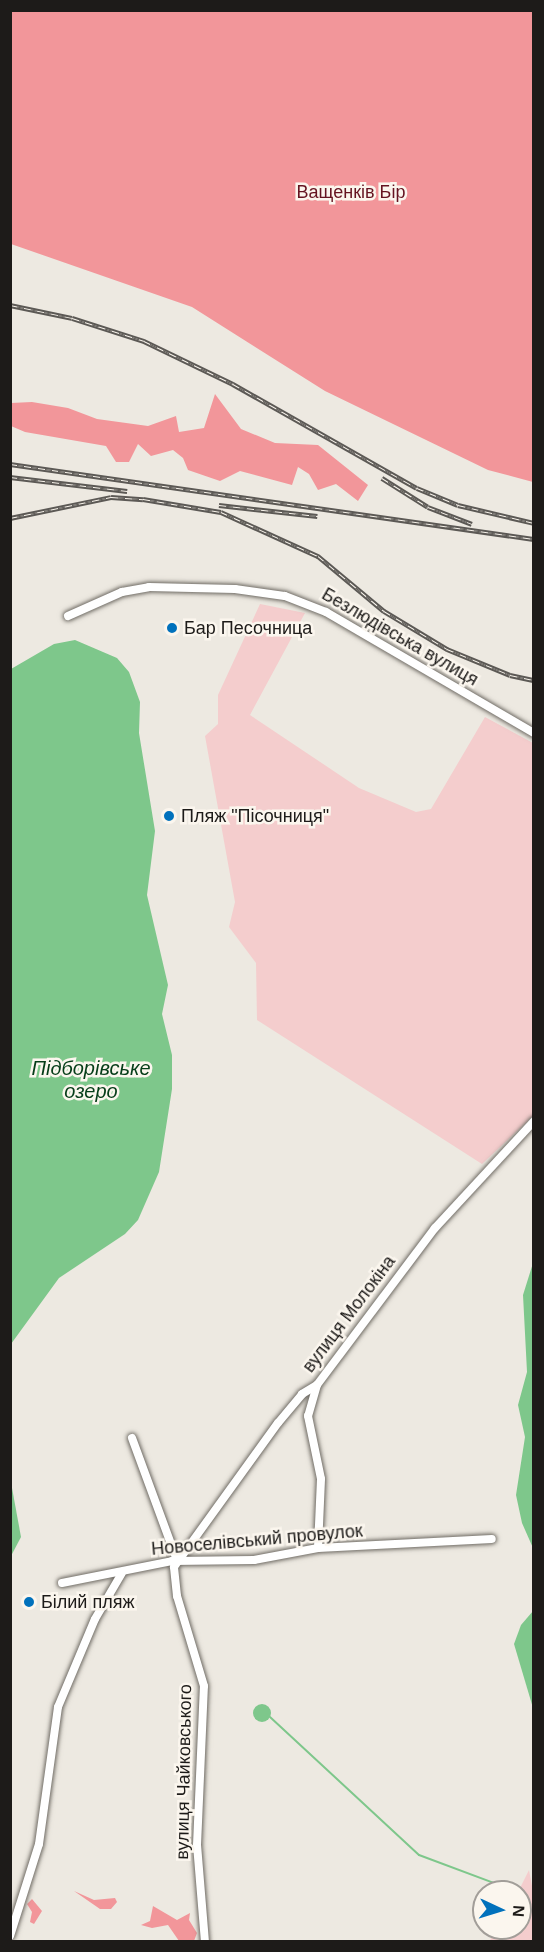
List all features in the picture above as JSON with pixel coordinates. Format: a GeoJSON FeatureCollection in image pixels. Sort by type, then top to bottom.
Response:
{"type":"FeatureCollection","features":[{"type":"Feature","properties":{"kind":"street","name":"Безлюдівська вулиця"},"geometry":{"type":"LineString","coordinates":[[68,616],[122,592],[149,587],[235,589],[285,596],[326,612],[534,733]]}},
{"type":"Feature","properties":{"kind":"street","name":"вулиця Молокіна"},"geometry":{"type":"LineString","coordinates":[[177,1560],[296,1401],[317,1385],[435,1228],[534,1121]]}},
{"type":"Feature","properties":{"kind":"street"},"geometry":{"type":"LineString","coordinates":[[317,1385],[308,1416],[321,1479],[318,1548]]}},
{"type":"Feature","properties":{"kind":"street","name":"вулиця Чайковського"},"geometry":{"type":"LineString","coordinates":[[132,1438],[177,1560],[174,1585],[204,1686],[197,1845],[205,1941]]}},
{"type":"Feature","properties":{"kind":"street","name":"Новоселівський провулок"},"geometry":{"type":"LineString","coordinates":[[62,1583],[122,1573],[177,1560],[254,1560],[318,1548],[492,1539]]}},
{"type":"Feature","properties":{"kind":"street"},"geometry":{"type":"LineString","coordinates":[[10,1936],[39,1844],[58,1707],[95,1619],[122,1573]]}},
{"type":"Feature","properties":{"kind":"shaded area"},"geometry":{"type":"Polygon","coordinates":[[[260,604],[305,613],[250,715],[359,788],[416,812],[431,809],[485,717],[533,743],[533,1116],[482,1164],[257,1020],[256,963],[229,927],[235,902],[205,736],[218,724],[218,695],[260,604]]]}},
{"type":"Feature","properties":{"kind":"shaded area"},"geometry":{"type":"Polygon","coordinates":[[[529,1870],[531,1880],[524,1880],[529,1870]]]}},
{"type":"Feature","properties":{"kind":"shaded area"},"geometry":{"type":"Polygon","coordinates":[[[532,1886],[533,1941],[490,1941],[532,1940],[532,1886]]]}},
{"type":"Feature","properties":{"kind":"green space","name":"Ващенків Бір"},"geometry":{"type":"Polygon","coordinates":[[[10,11],[533,11],[533,482],[488,470],[325,391],[192,307],[11,244],[10,11]]]}},
{"type":"Feature","properties":{"kind":"green space"},"geometry":{"type":"Polygon","coordinates":[[[215,394],[241,429],[275,443],[318,445],[368,485],[358,501],[336,484],[318,490],[309,474],[298,467],[292,485],[240,471],[220,481],[188,470],[183,458],[173,450],[151,456],[138,444],[129,462],[116,462],[106,446],[25,432],[11,426],[11,403],[32,402],[68,408],[97,419],[148,426],[176,416],[179,432],[204,428],[215,394]]]}},
{"type":"Feature","properties":{"kind":"green space"},"geometry":{"type":"Polygon","coordinates":[[[74,1891],[94,1900],[115,1898],[117,1902],[111,1909],[100,1909],[74,1891]]]}},
{"type":"Feature","properties":{"kind":"green space"},"geometry":{"type":"Polygon","coordinates":[[[32,1899],[42,1911],[34,1924],[30,1922],[32,1912],[27,1904],[32,1899]]]}},
{"type":"Feature","properties":{"kind":"green space"},"geometry":{"type":"Polygon","coordinates":[[[153,1906],[177,1920],[190,1913],[189,1920],[197,1933],[194,1941],[179,1941],[168,1925],[152,1928],[141,1925],[150,1921],[153,1906]]]}},
{"type":"Feature","properties":{"kind":"water","name":"Підборівське озеро"},"geometry":{"type":"Polygon","coordinates":[[[75,640],[117,658],[129,672],[140,702],[139,733],[155,831],[147,895],[168,985],[162,1014],[172,1055],[172,1089],[159,1172],[138,1220],[125,1234],[59,1278],[11,1344],[11,669],[54,644],[75,640]]]}},
{"type":"Feature","properties":{"kind":"water"},"geometry":{"type":"Polygon","coordinates":[[[533,1263],[533,1548],[522,1523],[516,1495],[525,1437],[518,1405],[527,1372],[523,1295],[533,1263]]]}},
{"type":"Feature","properties":{"kind":"water"},"geometry":{"type":"Polygon","coordinates":[[[10,1477],[21,1537],[11,1556],[10,1556],[10,1477]]]}},
{"type":"Feature","properties":{"kind":"water"},"geometry":{"type":"Polygon","coordinates":[[[533,1611],[533,1708],[514,1644],[521,1625],[533,1611]]]}},
{"type":"Feature","properties":{"kind":"water"},"geometry":{"type":"Polygon","coordinates":[[[262,1704],[268,1707],[271,1713],[268,1719],[262,1722],[256,1719],[253,1713],[256,1707],[262,1704]]]}},
{"type":"Feature","properties":{"kind":"waterway"},"geometry":{"type":"LineString","coordinates":[[270,1717],[419,1855],[486,1880]]}},
{"type":"Feature","properties":{"kind":"railway"},"geometry":{"type":"LineString","coordinates":[[10,305],[72,318],[144,341],[233,384],[417,488],[458,505],[534,523]]}},
{"type":"Feature","properties":{"kind":"railway"},"geometry":{"type":"LineString","coordinates":[[10,464],[534,539]]}},
{"type":"Feature","properties":{"kind":"railway"},"geometry":{"type":"LineString","coordinates":[[10,477],[127,491]]}},
{"type":"Feature","properties":{"kind":"railway"},"geometry":{"type":"LineString","coordinates":[[382,478],[428,507],[472,524]]}},
{"type":"Feature","properties":{"kind":"railway"},"geometry":{"type":"LineString","coordinates":[[10,518],[111,497],[143,499],[221,512],[318,556],[384,611],[447,649],[510,675],[534,680]]}},
{"type":"Feature","properties":{"kind":"railway"},"geometry":{"type":"LineString","coordinates":[[219,505],[317,516]]}},
{"type":"Feature","properties":{"kind":"place","name":"Бар Песочница"},"geometry":{"type":"Point","coordinates":[172,628]}},
{"type":"Feature","properties":{"kind":"place","name":"Пляж \"Пісочниця\""},"geometry":{"type":"Point","coordinates":[169,816]}},
{"type":"Feature","properties":{"kind":"place","name":"Білий пляж"},"geometry":{"type":"Point","coordinates":[29,1602]}}]}
